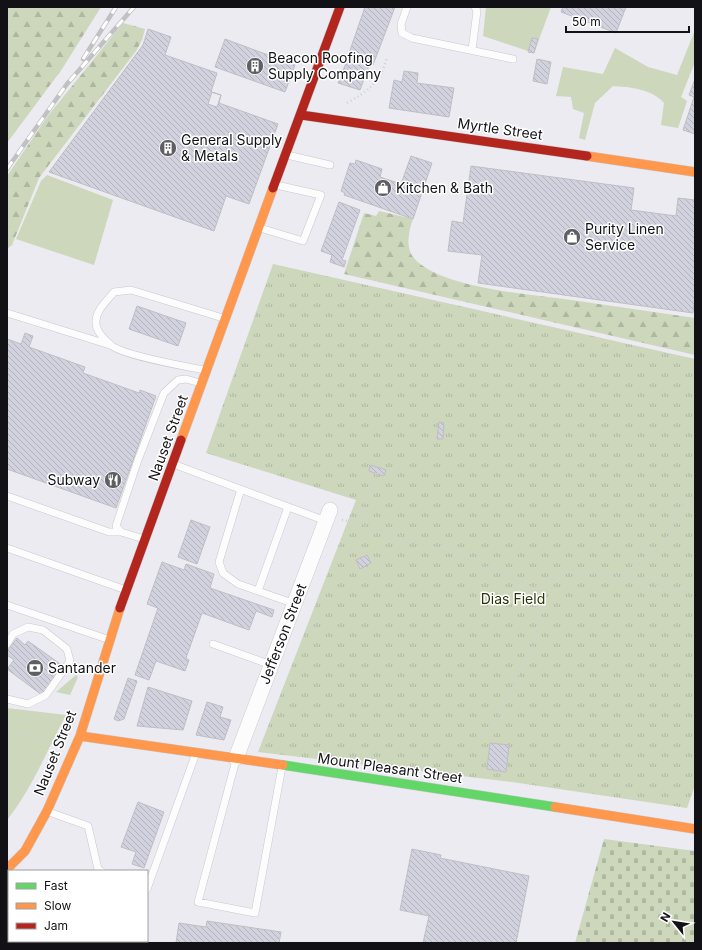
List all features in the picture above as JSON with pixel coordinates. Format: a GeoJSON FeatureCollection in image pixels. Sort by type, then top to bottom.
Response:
{"type":"FeatureCollection","features":[{"type":"Feature","properties":{"kind":"main road","name":"Nauset Street"},"geometry":{"type":"LineString","coordinates":[[7,869],[25,851],[47,811],[80,736],[109,640],[340,7]]}},
{"type":"Feature","properties":{"kind":"main road","name":"Myrtle Street"},"geometry":{"type":"LineString","coordinates":[[301,115],[695,172]]}},
{"type":"Feature","properties":{"kind":"main road","name":"Mount Pleasant Street"},"geometry":{"type":"LineString","coordinates":[[80,736],[236,758],[695,829]]}},
{"type":"Feature","properties":{"kind":"street","name":"Jefferson Street"},"geometry":{"type":"LineString","coordinates":[[236,758],[295,604],[333,517]]}},
{"type":"Feature","properties":{"kind":"lane"},"geometry":{"type":"LineString","coordinates":[[406,7],[401,24],[402,33],[412,38],[513,58]]}},
{"type":"Feature","properties":{"kind":"lane"},"geometry":{"type":"LineString","coordinates":[[472,50],[477,11],[475,7]]}},
{"type":"Feature","properties":{"kind":"lane"},"geometry":{"type":"LineString","coordinates":[[286,154],[330,164]]}},
{"type":"Feature","properties":{"kind":"lane"},"geometry":{"type":"LineString","coordinates":[[260,228],[303,241],[321,195],[275,185]]}},
{"type":"Feature","properties":{"kind":"lane"},"geometry":{"type":"LineString","coordinates":[[112,346],[100,334],[96,323],[100,309],[114,292],[131,290],[138,291],[226,319]]}},
{"type":"Feature","properties":{"kind":"lane"},"geometry":{"type":"LineString","coordinates":[[7,313],[134,354],[206,371]]}},
{"type":"Feature","properties":{"kind":"lane"},"geometry":{"type":"LineString","coordinates":[[121,532],[116,526],[138,460],[164,393],[178,380],[186,379],[202,383]]}},
{"type":"Feature","properties":{"kind":"lane"},"geometry":{"type":"LineString","coordinates":[[173,464],[288,507],[333,517]]}},
{"type":"Feature","properties":{"kind":"lane"},"geometry":{"type":"LineString","coordinates":[[241,489],[219,562],[223,573],[238,584],[295,604]]}},
{"type":"Feature","properties":{"kind":"lane"},"geometry":{"type":"LineString","coordinates":[[7,496],[109,532],[121,532],[146,539]]}},
{"type":"Feature","properties":{"kind":"lane"},"geometry":{"type":"LineString","coordinates":[[258,591],[288,507]]}},
{"type":"Feature","properties":{"kind":"lane"},"geometry":{"type":"LineString","coordinates":[[7,548],[127,590]]}},
{"type":"Feature","properties":{"kind":"lane"},"geometry":{"type":"LineString","coordinates":[[7,605],[109,640]]}},
{"type":"Feature","properties":{"kind":"lane"},"geometry":{"type":"LineString","coordinates":[[7,644],[13,634],[28,627],[43,630],[66,649],[70,661],[46,695],[28,704],[7,699]]}},
{"type":"Feature","properties":{"kind":"lane"},"geometry":{"type":"LineString","coordinates":[[213,644],[272,665]]}},
{"type":"Feature","properties":{"kind":"lane"},"geometry":{"type":"LineString","coordinates":[[148,886],[196,753]]}},
{"type":"Feature","properties":{"kind":"lane"},"geometry":{"type":"LineString","coordinates":[[236,758],[198,902],[255,913],[282,766]]}},
{"type":"Feature","properties":{"kind":"lane"},"geometry":{"type":"LineString","coordinates":[[47,811],[88,826],[100,870]]}},
{"type":"Feature","properties":{"kind":"path"},"geometry":{"type":"LineString","coordinates":[[345,104],[364,93],[384,72],[387,57]]}},
{"type":"Feature","properties":{"kind":"path"},"geometry":{"type":"LineString","coordinates":[[359,524],[377,473]]}},
{"type":"Feature","properties":{"kind":"path"},"geometry":{"type":"LineString","coordinates":[[622,576],[662,544],[680,510],[688,500],[695,496]]}},
{"type":"Feature","properties":{"kind":"path"},"geometry":{"type":"LineString","coordinates":[[333,517],[470,559],[532,588],[540,601],[541,618],[535,641],[496,718],[478,738]]}},
{"type":"Feature","properties":{"kind":"path"},"geometry":{"type":"LineString","coordinates":[[532,588],[569,571],[622,576],[695,595]]}},
{"type":"Feature","properties":{"kind":"path"},"geometry":{"type":"LineString","coordinates":[[7,733],[38,736],[74,751]]}},
{"type":"Feature","properties":{"kind":"green space"},"geometry":{"type":"Polygon","coordinates":[[[7,7],[101,7],[62,69],[7,143],[7,7]]]}},
{"type":"Feature","properties":{"kind":"green space"},"geometry":{"type":"Polygon","coordinates":[[[486,7],[551,7],[534,53],[483,36],[486,7]]]}},
{"type":"Feature","properties":{"kind":"green space"},"geometry":{"type":"Polygon","coordinates":[[[123,23],[145,29],[142,40],[136,51],[39,178],[12,245],[7,249],[7,176],[47,117],[123,23]]]}},
{"type":"Feature","properties":{"kind":"green space"},"geometry":{"type":"Polygon","coordinates":[[[695,30],[695,62],[681,97],[687,101],[678,128],[661,125],[664,103],[659,98],[647,92],[633,88],[613,86],[595,103],[585,140],[579,138],[584,113],[573,109],[571,97],[556,96],[563,67],[603,74],[615,48],[648,67],[677,75],[695,30]]]}},
{"type":"Feature","properties":{"kind":"green space"},"geometry":{"type":"Polygon","coordinates":[[[47,175],[113,200],[94,265],[16,239],[41,181],[47,175]]]}},
{"type":"Feature","properties":{"kind":"green space"},"geometry":{"type":"Polygon","coordinates":[[[379,211],[413,219],[408,243],[413,257],[426,268],[444,277],[490,289],[695,318],[695,355],[344,274],[364,213],[376,216],[379,211]]]}},
{"type":"Feature","properties":{"kind":"green space","name":"Dias Field"},"geometry":{"type":"Polygon","coordinates":[[[273,264],[695,359],[695,785],[687,808],[512,782],[258,752],[356,500],[206,453],[273,264]]]}},
{"type":"Feature","properties":{"kind":"green space"},"geometry":{"type":"Polygon","coordinates":[[[76,675],[78,677],[70,695],[56,692],[76,675]]]}},
{"type":"Feature","properties":{"kind":"green space"},"geometry":{"type":"Polygon","coordinates":[[[7,708],[66,715],[32,782],[7,820],[7,708]]]}},
{"type":"Feature","properties":{"kind":"green space"},"geometry":{"type":"Polygon","coordinates":[[[604,839],[695,851],[695,943],[575,943],[604,839]]]}},
{"type":"Feature","properties":{"kind":"building"},"geometry":{"type":"Polygon","coordinates":[[[365,7],[395,7],[373,65],[348,56],[365,7]]]}},
{"type":"Feature","properties":{"kind":"building"},"geometry":{"type":"Polygon","coordinates":[[[563,7],[626,7],[616,33],[561,12],[563,7]]]}},
{"type":"Feature","properties":{"kind":"building","name":"General Supply & Metals"},"geometry":{"type":"Polygon","coordinates":[[[148,29],[171,37],[165,55],[217,73],[208,104],[217,107],[221,95],[219,103],[278,124],[249,204],[226,196],[214,231],[49,172],[143,45],[148,29]]]}},
{"type":"Feature","properties":{"kind":"building"},"geometry":{"type":"Polygon","coordinates":[[[532,38],[538,39],[534,53],[528,52],[532,38]]]}},
{"type":"Feature","properties":{"kind":"building","name":"Beacon Roofing Supply Company"},"geometry":{"type":"Polygon","coordinates":[[[225,39],[295,65],[285,92],[215,67],[225,39]]]}},
{"type":"Feature","properties":{"kind":"building"},"geometry":{"type":"Polygon","coordinates":[[[348,58],[369,66],[360,90],[338,83],[348,58]]]}},
{"type":"Feature","properties":{"kind":"building"},"geometry":{"type":"Polygon","coordinates":[[[537,59],[551,62],[547,84],[533,81],[537,59]]]}},
{"type":"Feature","properties":{"kind":"building"},"geometry":{"type":"Polygon","coordinates":[[[404,71],[418,73],[417,83],[454,88],[449,117],[389,108],[394,80],[402,82],[404,71]]]}},
{"type":"Feature","properties":{"kind":"building"},"geometry":{"type":"Polygon","coordinates":[[[695,79],[695,134],[683,130],[694,97],[689,95],[695,79]]]}},
{"type":"Feature","properties":{"kind":"building","name":"Kitchen & Bath"},"geometry":{"type":"Polygon","coordinates":[[[411,156],[432,163],[413,219],[344,195],[345,193],[341,191],[350,163],[355,164],[356,160],[382,169],[380,177],[401,184],[411,156]]]}},
{"type":"Feature","properties":{"kind":"building","name":"Purity Linen Service"},"geometry":{"type":"Polygon","coordinates":[[[471,166],[634,188],[631,210],[676,216],[678,198],[695,200],[695,295],[693,313],[478,283],[482,255],[448,251],[452,221],[463,223],[471,166]]]}},
{"type":"Feature","properties":{"kind":"building"},"geometry":{"type":"Polygon","coordinates":[[[339,202],[360,210],[342,260],[346,261],[344,267],[330,262],[332,255],[321,251],[339,202]]]}},
{"type":"Feature","properties":{"kind":"building"},"geometry":{"type":"Polygon","coordinates":[[[137,306],[186,323],[178,346],[129,329],[137,306]]]}},
{"type":"Feature","properties":{"kind":"building"},"geometry":{"type":"Polygon","coordinates":[[[25,333],[33,336],[29,347],[85,367],[83,373],[139,393],[140,390],[156,396],[116,508],[7,469],[7,339],[21,344],[25,333]]]}},
{"type":"Feature","properties":{"kind":"building"},"geometry":{"type":"Polygon","coordinates":[[[439,422],[444,423],[443,439],[437,439],[439,422]]]}},
{"type":"Feature","properties":{"kind":"building"},"geometry":{"type":"Polygon","coordinates":[[[370,465],[386,470],[384,476],[369,471],[370,465]]]}},
{"type":"Feature","properties":{"kind":"building"},"geometry":{"type":"Polygon","coordinates":[[[191,520],[210,527],[197,564],[178,557],[191,520]]]}},
{"type":"Feature","properties":{"kind":"building"},"geometry":{"type":"Polygon","coordinates":[[[367,555],[371,563],[360,569],[356,560],[367,555]]]}},
{"type":"Feature","properties":{"kind":"building"},"geometry":{"type":"Polygon","coordinates":[[[162,562],[184,570],[186,564],[214,574],[210,588],[274,610],[272,617],[256,611],[249,630],[202,613],[186,658],[189,660],[185,671],[156,661],[149,680],[135,675],[158,608],[147,604],[162,562]]]}},
{"type":"Feature","properties":{"kind":"building","name":"Santander"},"geometry":{"type":"Polygon","coordinates":[[[17,638],[25,645],[28,641],[63,666],[42,695],[7,669],[14,660],[7,655],[7,651],[17,638]]]}},
{"type":"Feature","properties":{"kind":"building"},"geometry":{"type":"Polygon","coordinates":[[[128,678],[137,681],[124,719],[118,721],[114,719],[128,678]]]}},
{"type":"Feature","properties":{"kind":"building"},"geometry":{"type":"Polygon","coordinates":[[[148,687],[192,701],[183,730],[137,726],[148,687]]]}},
{"type":"Feature","properties":{"kind":"building"},"geometry":{"type":"Polygon","coordinates":[[[207,702],[223,707],[220,717],[231,720],[224,740],[196,735],[207,702]]]}},
{"type":"Feature","properties":{"kind":"building"},"geometry":{"type":"Polygon","coordinates":[[[490,743],[509,745],[506,772],[487,769],[490,743]]]}},
{"type":"Feature","properties":{"kind":"building"},"geometry":{"type":"Polygon","coordinates":[[[138,802],[164,812],[144,868],[132,864],[136,852],[121,847],[138,802]]]}},
{"type":"Feature","properties":{"kind":"building"},"geometry":{"type":"Polygon","coordinates":[[[412,849],[441,855],[440,858],[529,876],[516,943],[423,943],[429,916],[400,910],[412,849]]]}},
{"type":"Feature","properties":{"kind":"building"},"geometry":{"type":"Polygon","coordinates":[[[207,921],[281,932],[279,943],[176,943],[179,923],[206,927],[207,921]]]}},
{"type":"Feature","properties":{"kind":"railway"},"geometry":{"type":"LineString","coordinates":[[83,59],[116,7]]}},
{"type":"Feature","properties":{"kind":"railway"},"geometry":{"type":"LineString","coordinates":[[7,169],[67,84],[134,7]]}},
{"type":"Feature","properties":{"kind":"traffic: fast"},"geometry":{"type":"LineString","coordinates":[[283,765],[555,807]]}},
{"type":"Feature","properties":{"kind":"traffic: slow"},"geometry":{"type":"LineString","coordinates":[[587,156],[695,172]]}},
{"type":"Feature","properties":{"kind":"traffic: slow"},"geometry":{"type":"LineString","coordinates":[[181,440],[273,188]]}},
{"type":"Feature","properties":{"kind":"traffic: slow"},"geometry":{"type":"LineString","coordinates":[[7,869],[25,851],[47,811],[80,736],[120,608]]}},
{"type":"Feature","properties":{"kind":"traffic: slow"},"geometry":{"type":"LineString","coordinates":[[80,736],[283,765]]}},
{"type":"Feature","properties":{"kind":"traffic: slow"},"geometry":{"type":"LineString","coordinates":[[555,807],[695,829]]}},
{"type":"Feature","properties":{"kind":"traffic: jam"},"geometry":{"type":"LineString","coordinates":[[273,188],[340,7]]}},
{"type":"Feature","properties":{"kind":"traffic: jam"},"geometry":{"type":"LineString","coordinates":[[301,115],[587,156]]}},
{"type":"Feature","properties":{"kind":"traffic: jam"},"geometry":{"type":"LineString","coordinates":[[120,608],[181,440]]}},
{"type":"Feature","properties":{"kind":"place","name":"Beacon Roofing Supply Company"},"geometry":{"type":"Point","coordinates":[255,66]}},
{"type":"Feature","properties":{"kind":"place","name":"General Supply & Metals"},"geometry":{"type":"Point","coordinates":[168,148]}},
{"type":"Feature","properties":{"kind":"place","name":"Kitchen & Bath"},"geometry":{"type":"Point","coordinates":[383,188]}},
{"type":"Feature","properties":{"kind":"place","name":"Purity Linen Service"},"geometry":{"type":"Point","coordinates":[572,237]}},
{"type":"Feature","properties":{"kind":"place","name":"Subway"},"geometry":{"type":"Point","coordinates":[113,480]}},
{"type":"Feature","properties":{"kind":"place","name":"Santander"},"geometry":{"type":"Point","coordinates":[35,668]}}]}
